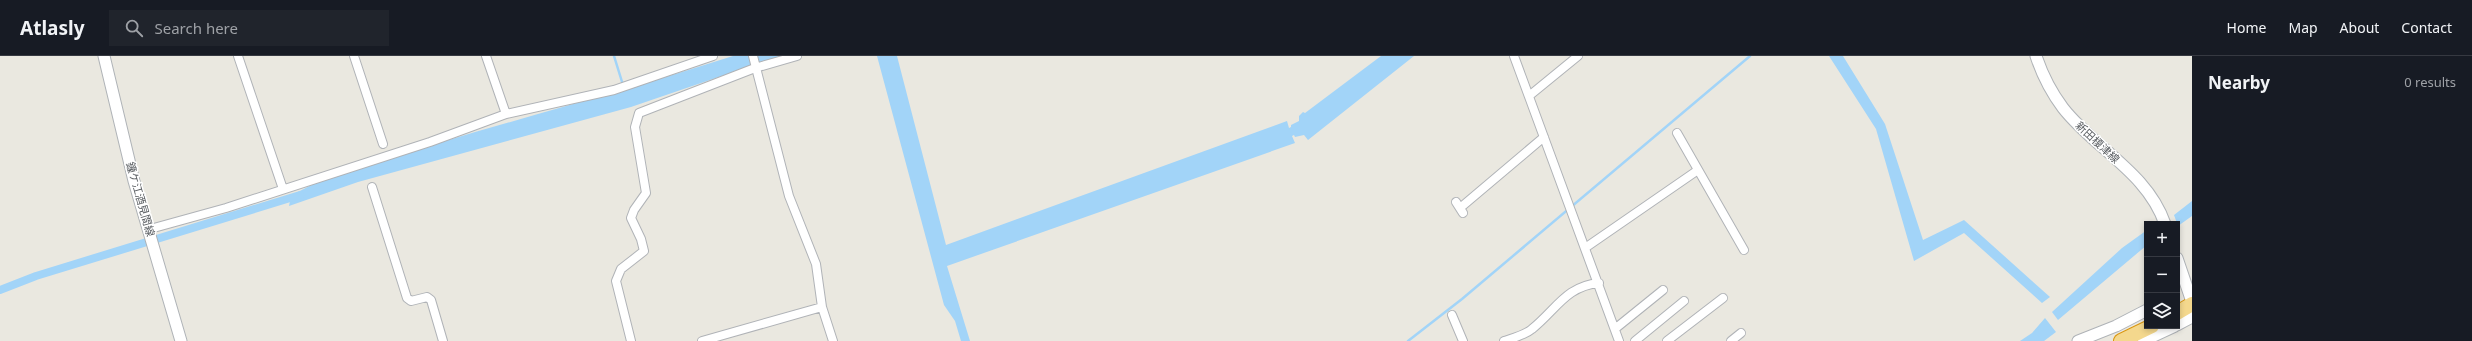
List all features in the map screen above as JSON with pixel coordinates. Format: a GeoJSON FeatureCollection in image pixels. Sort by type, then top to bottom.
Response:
{"type":"FeatureCollection","features":[{"type":"Feature","properties":{"kind":"highway"},"geometry":{"type":"LineString","coordinates":[[2180,311],[2192,303]]}},
{"type":"Feature","properties":{"kind":"highway"},"geometry":{"type":"LineString","coordinates":[[2180,316],[2192,310]]}},
{"type":"Feature","properties":{"kind":"highway"},"geometry":{"type":"LineString","coordinates":[[2121,341],[2146,329]]}},
{"type":"Feature","properties":{"kind":"highway"},"geometry":{"type":"LineString","coordinates":[[2132,341],[2156,329]]}},
{"type":"Feature","properties":{"kind":"main road","name":"鐘ケ江酒見間線"},"geometry":{"type":"LineString","coordinates":[[104,56],[134,181],[151,231],[182,341]]}},
{"type":"Feature","properties":{"kind":"main road","name":"新田榎津線"},"geometry":{"type":"LineString","coordinates":[[2036,56],[2047,84],[2063,108],[2150,193],[2164,221]]}},
{"type":"Feature","properties":{"kind":"main road"},"geometry":{"type":"LineString","coordinates":[[2180,264],[2190,286],[2192,303]]}},
{"type":"Feature","properties":{"kind":"main road"},"geometry":{"type":"LineString","coordinates":[[2180,291],[2190,286]]}},
{"type":"Feature","properties":{"kind":"main road"},"geometry":{"type":"LineString","coordinates":[[2078,341],[2116,326],[2144,312]]}},
{"type":"Feature","properties":{"kind":"main road"},"geometry":{"type":"LineString","coordinates":[[2180,323],[2192,317]]}},
{"type":"Feature","properties":{"kind":"main road"},"geometry":{"type":"LineString","coordinates":[[2143,341],[2168,329]]}},
{"type":"Feature","properties":{"kind":"street"},"geometry":{"type":"LineString","coordinates":[[238,56],[283,189]]}},
{"type":"Feature","properties":{"kind":"street"},"geometry":{"type":"LineString","coordinates":[[354,56],[383,144]]}},
{"type":"Feature","properties":{"kind":"street"},"geometry":{"type":"LineString","coordinates":[[486,56],[506,114]]}},
{"type":"Feature","properties":{"kind":"street"},"geometry":{"type":"LineString","coordinates":[[151,231],[430,142],[506,114],[614,90],[713,56]]}},
{"type":"Feature","properties":{"kind":"street"},"geometry":{"type":"LineString","coordinates":[[753,56],[790,196],[816,264],[822,307],[833,341]]}},
{"type":"Feature","properties":{"kind":"street"},"geometry":{"type":"LineString","coordinates":[[631,341],[616,281],[621,269],[644,252],[641,239],[632,218],[634,210],[646,193],[635,127],[636,118],[641,111],[674,101],[755,66],[797,56]]}},
{"type":"Feature","properties":{"kind":"street"},"geometry":{"type":"LineString","coordinates":[[1514,56],[1569,209],[1616,328],[1619,341]]}},
{"type":"Feature","properties":{"kind":"street"},"geometry":{"type":"LineString","coordinates":[[1529,96],[1578,56]]}},
{"type":"Feature","properties":{"kind":"street"},"geometry":{"type":"LineString","coordinates":[[1677,133],[1744,250]]}},
{"type":"Feature","properties":{"kind":"street"},"geometry":{"type":"LineString","coordinates":[[1459,208],[1544,137]]}},
{"type":"Feature","properties":{"kind":"street"},"geometry":{"type":"LineString","coordinates":[[1585,248],[1698,170]]}},
{"type":"Feature","properties":{"kind":"street"},"geometry":{"type":"LineString","coordinates":[[372,187],[407,298],[411,301],[427,297],[431,300],[443,341]]}},
{"type":"Feature","properties":{"kind":"street"},"geometry":{"type":"LineString","coordinates":[[1504,341],[1531,330],[1566,296],[1584,284],[1599,283]]}},
{"type":"Feature","properties":{"kind":"street"},"geometry":{"type":"LineString","coordinates":[[1616,328],[1663,290]]}},
{"type":"Feature","properties":{"kind":"street"},"geometry":{"type":"LineString","coordinates":[[1667,341],[1723,298]]}},
{"type":"Feature","properties":{"kind":"street"},"geometry":{"type":"LineString","coordinates":[[1635,341],[1684,301]]}},
{"type":"Feature","properties":{"kind":"street"},"geometry":{"type":"LineString","coordinates":[[702,341],[822,307]]}},
{"type":"Feature","properties":{"kind":"street"},"geometry":{"type":"LineString","coordinates":[[1452,315],[1463,341]]}},
{"type":"Feature","properties":{"kind":"street"},"geometry":{"type":"LineString","coordinates":[[1731,341],[1741,333]]}},
{"type":"Feature","properties":{"kind":"water"},"geometry":{"type":"Polygon","coordinates":[[[733,56],[780,56],[631,107],[358,182],[289,206],[291,196],[345,171],[733,56]]]}},
{"type":"Feature","properties":{"kind":"water"},"geometry":{"type":"Polygon","coordinates":[[[877,56],[897,56],[946,245],[1287,121],[1289,128],[1291,125],[1299,121],[1299,116],[1303,112],[1305,113],[1381,56],[1414,56],[1308,140],[1304,135],[1295,137],[1294,135],[1292,136],[1295,143],[947,266],[970,341],[961,341],[955,321],[944,305],[877,56]]]}},
{"type":"Feature","properties":{"kind":"water"},"geometry":{"type":"Polygon","coordinates":[[[1829,56],[1843,56],[1885,124],[1923,240],[1964,220],[2050,297],[2042,303],[1964,233],[1914,261],[1876,129],[1829,56]]]}},
{"type":"Feature","properties":{"kind":"water"},"geometry":{"type":"Polygon","coordinates":[[[2192,201],[2192,216],[2180,225],[2180,221],[2176,221],[2174,215],[2192,201]]]}},
{"type":"Feature","properties":{"kind":"water"},"geometry":{"type":"Polygon","coordinates":[[[2144,232],[2144,248],[2058,320],[2052,312],[2122,248],[2144,232]]]}},
{"type":"Feature","properties":{"kind":"water"},"geometry":{"type":"Polygon","coordinates":[[[2045,318],[2056,332],[2044,341],[2020,341],[2032,333],[2045,318]]]}},
{"type":"Feature","properties":{"kind":"waterway"},"geometry":{"type":"LineString","coordinates":[[614,56],[623,85]]}},
{"type":"Feature","properties":{"kind":"waterway"},"geometry":{"type":"LineString","coordinates":[[1408,341],[1462,299],[1750,56]]}},
{"type":"Feature","properties":{"kind":"waterway"},"geometry":{"type":"LineString","coordinates":[[0,290],[36,276],[300,195]]}}]}
